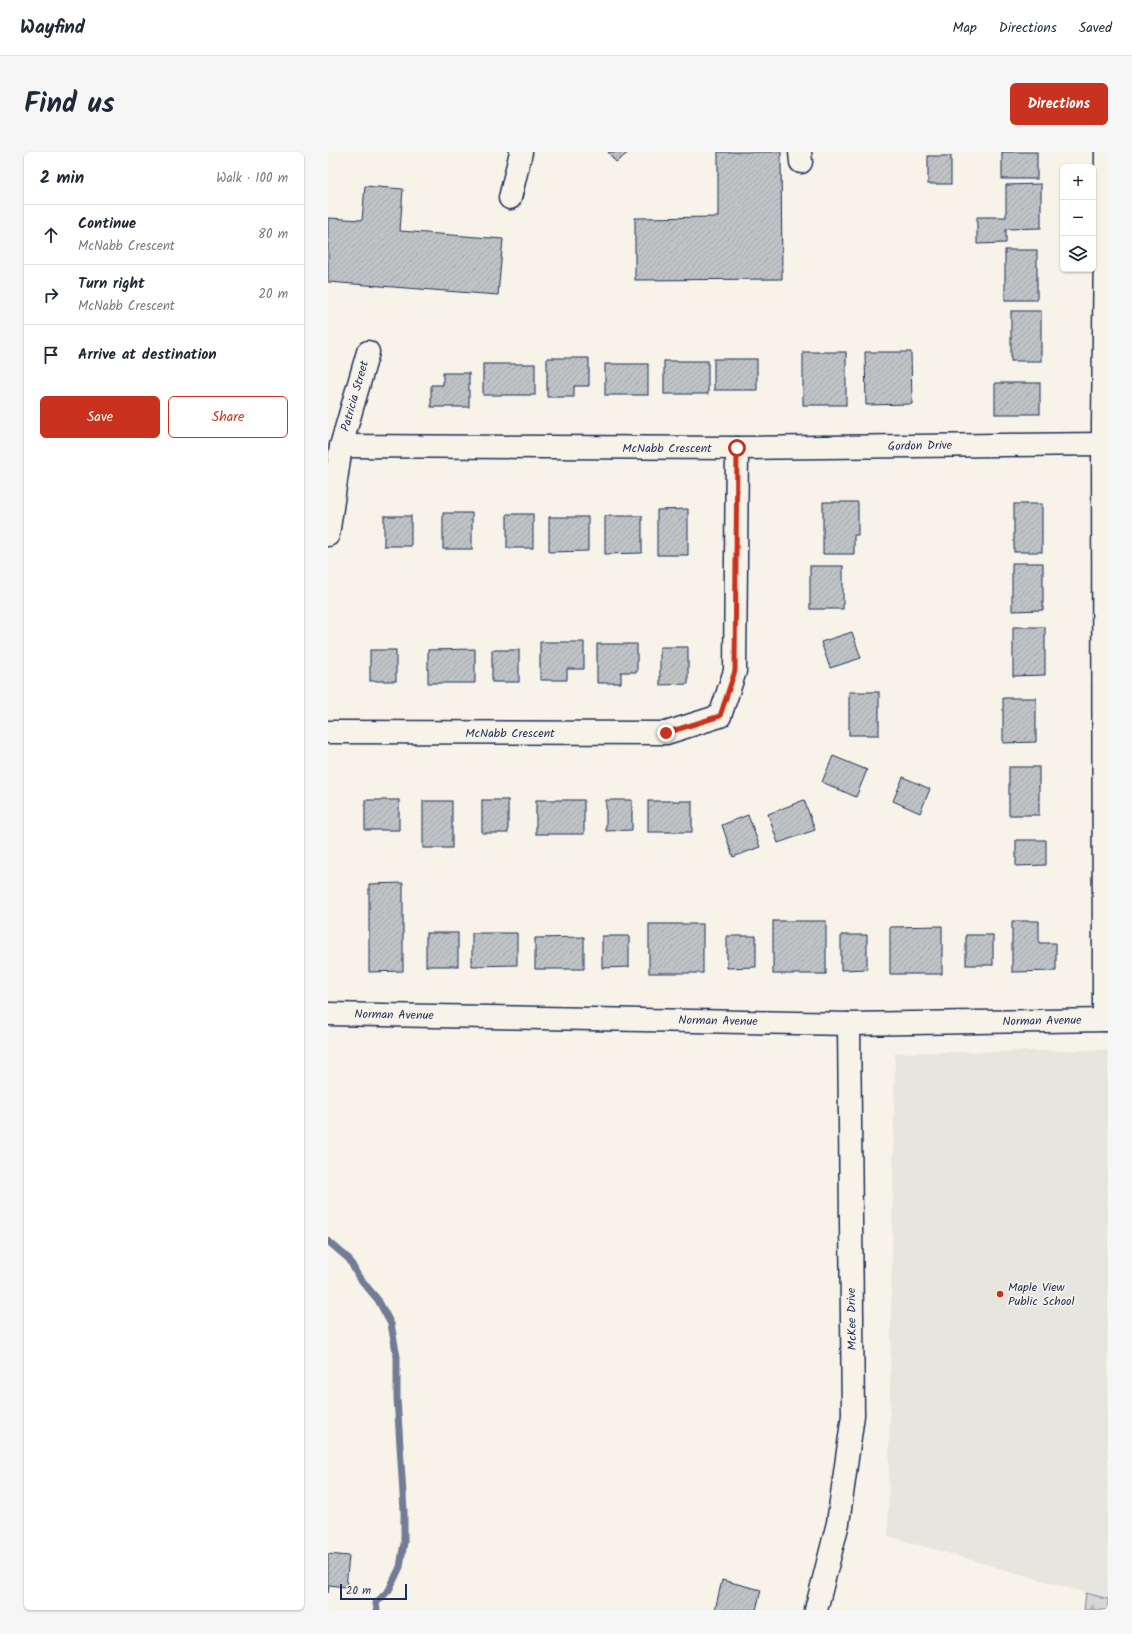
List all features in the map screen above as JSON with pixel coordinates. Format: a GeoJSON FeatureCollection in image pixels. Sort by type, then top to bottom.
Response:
{"type":"FeatureCollection","features":[{"type":"Feature","properties":{"kind":"street"},"geometry":{"type":"LineString","coordinates":[[510,198],[521,152]]}},
{"type":"Feature","properties":{"kind":"street"},"geometry":{"type":"LineString","coordinates":[[1106,152],[1106,1020]]}},
{"type":"Feature","properties":{"kind":"street","name":"Patricia Street"},"geometry":{"type":"LineString","coordinates":[[328,535],[341,446],[368,352]]}},
{"type":"Feature","properties":{"kind":"street","name":"Gordon Drive"},"geometry":{"type":"LineString","coordinates":[[737,448],[1105,431]]}},
{"type":"Feature","properties":{"kind":"street","name":"McNabb Crescent"},"geometry":{"type":"LineString","coordinates":[[328,732],[666,733],[720,716],[735,671],[737,448],[341,446]]}},
{"type":"Feature","properties":{"kind":"street","name":"Norman Avenue"},"geometry":{"type":"LineString","coordinates":[[328,1014],[849,1024],[1106,1020]]}},
{"type":"Feature","properties":{"kind":"street","name":"McKee Drive"},"geometry":{"type":"LineString","coordinates":[[816,1610],[838,1523],[853,1415],[849,1024]]}},
{"type":"Feature","properties":{"kind":"shaded area","name":"Maple View Public School"},"geometry":{"type":"Polygon","coordinates":[[[1108,1050],[1108,1599],[888,1536],[895,1053],[1108,1050]]]}},
{"type":"Feature","properties":{"kind":"green space"},"geometry":{"type":"Polygon","coordinates":[[[1086,1593],[1108,1599],[1108,1610],[1084,1610],[1086,1593]]]}},
{"type":"Feature","properties":{"kind":"building"},"geometry":{"type":"Polygon","coordinates":[[[608,152],[629,152],[616,162],[608,152]]]}},
{"type":"Feature","properties":{"kind":"building"},"geometry":{"type":"Polygon","coordinates":[[[718,152],[781,152],[782,279],[635,280],[635,218],[718,217],[718,152]]]}},
{"type":"Feature","properties":{"kind":"building"},"geometry":{"type":"Polygon","coordinates":[[[1002,152],[1037,152],[1037,179],[1002,179],[1002,152]]]}},
{"type":"Feature","properties":{"kind":"building"},"geometry":{"type":"Polygon","coordinates":[[[928,156],[951,156],[951,184],[928,184],[928,156]]]}},
{"type":"Feature","properties":{"kind":"building"},"geometry":{"type":"Polygon","coordinates":[[[1041,184],[1041,228],[1006,229],[1006,243],[977,244],[977,217],[1006,217],[1006,185],[1041,184]]]}},
{"type":"Feature","properties":{"kind":"building"},"geometry":{"type":"Polygon","coordinates":[[[365,186],[403,189],[400,231],[503,239],[498,295],[328,282],[328,218],[362,220],[365,186]]]}},
{"type":"Feature","properties":{"kind":"building"},"geometry":{"type":"Polygon","coordinates":[[[1005,250],[1037,250],[1037,300],[1005,300],[1005,250]]]}},
{"type":"Feature","properties":{"kind":"building"},"geometry":{"type":"Polygon","coordinates":[[[1011,311],[1041,311],[1041,361],[1011,361],[1011,311]]]}},
{"type":"Feature","properties":{"kind":"building"},"geometry":{"type":"Polygon","coordinates":[[[803,352],[846,352],[846,405],[803,405],[803,352]]]}},
{"type":"Feature","properties":{"kind":"building"},"geometry":{"type":"Polygon","coordinates":[[[865,352],[911,352],[912,404],[866,405],[865,352]]]}},
{"type":"Feature","properties":{"kind":"building"},"geometry":{"type":"Polygon","coordinates":[[[547,358],[589,358],[589,386],[574,386],[574,397],[547,397],[547,358]]]}},
{"type":"Feature","properties":{"kind":"building"},"geometry":{"type":"Polygon","coordinates":[[[714,359],[757,359],[757,390],[714,390],[714,359]]]}},
{"type":"Feature","properties":{"kind":"building"},"geometry":{"type":"Polygon","coordinates":[[[664,361],[708,361],[708,394],[664,394],[664,361]]]}},
{"type":"Feature","properties":{"kind":"building"},"geometry":{"type":"Polygon","coordinates":[[[483,364],[535,364],[535,395],[483,395],[483,364]]]}},
{"type":"Feature","properties":{"kind":"building"},"geometry":{"type":"Polygon","coordinates":[[[605,364],[648,364],[648,395],[605,395],[605,364]]]}},
{"type":"Feature","properties":{"kind":"building"},"geometry":{"type":"Polygon","coordinates":[[[443,373],[469,373],[469,407],[431,407],[431,385],[443,385],[443,373]]]}},
{"type":"Feature","properties":{"kind":"building"},"geometry":{"type":"Polygon","coordinates":[[[995,383],[1040,383],[1040,414],[995,414],[995,383]]]}},
{"type":"Feature","properties":{"kind":"building"},"geometry":{"type":"Polygon","coordinates":[[[823,502],[858,502],[858,535],[854,535],[854,554],[823,554],[823,502]]]}},
{"type":"Feature","properties":{"kind":"building"},"geometry":{"type":"Polygon","coordinates":[[[1014,504],[1042,504],[1042,552],[1014,552],[1014,504]]]}},
{"type":"Feature","properties":{"kind":"building"},"geometry":{"type":"Polygon","coordinates":[[[688,509],[688,555],[657,555],[657,510],[688,509]]]}},
{"type":"Feature","properties":{"kind":"building"},"geometry":{"type":"Polygon","coordinates":[[[443,513],[472,513],[472,549],[443,549],[443,513]]]}},
{"type":"Feature","properties":{"kind":"building"},"geometry":{"type":"Polygon","coordinates":[[[507,514],[533,514],[533,548],[507,548],[507,514]]]}},
{"type":"Feature","properties":{"kind":"building"},"geometry":{"type":"Polygon","coordinates":[[[384,516],[411,516],[411,546],[384,546],[384,516]]]}},
{"type":"Feature","properties":{"kind":"building"},"geometry":{"type":"Polygon","coordinates":[[[605,516],[642,516],[642,553],[605,554],[605,516]]]}},
{"type":"Feature","properties":{"kind":"building"},"geometry":{"type":"Polygon","coordinates":[[[549,517],[588,517],[588,551],[549,552],[549,517]]]}},
{"type":"Feature","properties":{"kind":"building"},"geometry":{"type":"Polygon","coordinates":[[[1012,563],[1043,563],[1043,610],[1012,611],[1012,563]]]}},
{"type":"Feature","properties":{"kind":"building"},"geometry":{"type":"Polygon","coordinates":[[[810,566],[843,566],[843,609],[810,609],[810,566]]]}},
{"type":"Feature","properties":{"kind":"building"},"geometry":{"type":"Polygon","coordinates":[[[1013,627],[1045,627],[1045,675],[1013,676],[1013,627]]]}},
{"type":"Feature","properties":{"kind":"building"},"geometry":{"type":"Polygon","coordinates":[[[852,632],[861,658],[830,668],[821,642],[852,632]]]}},
{"type":"Feature","properties":{"kind":"building"},"geometry":{"type":"Polygon","coordinates":[[[540,642],[584,642],[584,669],[567,669],[567,680],[540,680],[540,642]]]}},
{"type":"Feature","properties":{"kind":"building"},"geometry":{"type":"Polygon","coordinates":[[[597,644],[637,644],[637,672],[621,672],[621,683],[597,683],[597,644]]]}},
{"type":"Feature","properties":{"kind":"building"},"geometry":{"type":"Polygon","coordinates":[[[660,647],[688,647],[688,684],[660,685],[660,647]]]}},
{"type":"Feature","properties":{"kind":"building"},"geometry":{"type":"Polygon","coordinates":[[[475,649],[475,683],[428,683],[428,650],[475,649]]]}},
{"type":"Feature","properties":{"kind":"building"},"geometry":{"type":"Polygon","coordinates":[[[370,650],[396,650],[396,681],[370,681],[370,650]]]}},
{"type":"Feature","properties":{"kind":"building"},"geometry":{"type":"Polygon","coordinates":[[[492,650],[519,650],[519,682],[492,682],[492,650]]]}},
{"type":"Feature","properties":{"kind":"building"},"geometry":{"type":"Polygon","coordinates":[[[849,692],[879,692],[879,735],[849,735],[849,692]]]}},
{"type":"Feature","properties":{"kind":"building"},"geometry":{"type":"Polygon","coordinates":[[[1003,698],[1036,698],[1036,742],[1003,743],[1003,698]]]}},
{"type":"Feature","properties":{"kind":"building"},"geometry":{"type":"Polygon","coordinates":[[[833,756],[867,770],[856,797],[822,782],[833,756]]]}},
{"type":"Feature","properties":{"kind":"building"},"geometry":{"type":"Polygon","coordinates":[[[1009,767],[1039,767],[1039,815],[1009,815],[1009,767]]]}},
{"type":"Feature","properties":{"kind":"building"},"geometry":{"type":"Polygon","coordinates":[[[903,777],[930,789],[920,813],[893,801],[903,777]]]}},
{"type":"Feature","properties":{"kind":"building"},"geometry":{"type":"Polygon","coordinates":[[[365,800],[399,800],[399,830],[365,830],[365,800]]]}},
{"type":"Feature","properties":{"kind":"building"},"geometry":{"type":"Polygon","coordinates":[[[482,800],[508,800],[508,833],[482,833],[482,800]]]}},
{"type":"Feature","properties":{"kind":"building"},"geometry":{"type":"Polygon","coordinates":[[[536,800],[584,800],[584,834],[536,834],[536,800]]]}},
{"type":"Feature","properties":{"kind":"building"},"geometry":{"type":"Polygon","coordinates":[[[606,800],[632,800],[632,830],[606,831],[606,800]]]}},
{"type":"Feature","properties":{"kind":"building"},"geometry":{"type":"Polygon","coordinates":[[[804,800],[815,830],[778,843],[768,814],[804,800]]]}},
{"type":"Feature","properties":{"kind":"building"},"geometry":{"type":"Polygon","coordinates":[[[423,801],[452,801],[452,848],[423,848],[423,801]]]}},
{"type":"Feature","properties":{"kind":"building"},"geometry":{"type":"Polygon","coordinates":[[[648,801],[692,801],[692,832],[648,832],[648,801]]]}},
{"type":"Feature","properties":{"kind":"building"},"geometry":{"type":"Polygon","coordinates":[[[748,815],[760,847],[733,857],[722,825],[748,815]]]}},
{"type":"Feature","properties":{"kind":"building"},"geometry":{"type":"Polygon","coordinates":[[[1016,840],[1046,840],[1046,865],[1016,866],[1016,840]]]}},
{"type":"Feature","properties":{"kind":"building"},"geometry":{"type":"Polygon","coordinates":[[[403,883],[403,971],[369,972],[369,884],[403,883]]]}},
{"type":"Feature","properties":{"kind":"building"},"geometry":{"type":"Polygon","coordinates":[[[773,921],[826,921],[826,974],[773,974],[773,921]]]}},
{"type":"Feature","properties":{"kind":"building"},"geometry":{"type":"Polygon","coordinates":[[[1012,921],[1039,921],[1039,943],[1056,943],[1056,971],[1012,972],[1012,921]]]}},
{"type":"Feature","properties":{"kind":"building"},"geometry":{"type":"Polygon","coordinates":[[[649,924],[703,924],[703,973],[649,973],[649,924]]]}},
{"type":"Feature","properties":{"kind":"building"},"geometry":{"type":"Polygon","coordinates":[[[942,926],[942,974],[890,974],[890,927],[942,926]]]}},
{"type":"Feature","properties":{"kind":"building"},"geometry":{"type":"Polygon","coordinates":[[[426,933],[458,933],[458,966],[426,966],[426,933]]]}},
{"type":"Feature","properties":{"kind":"building"},"geometry":{"type":"Polygon","coordinates":[[[472,933],[517,933],[517,965],[472,966],[472,933]]]}},
{"type":"Feature","properties":{"kind":"building"},"geometry":{"type":"Polygon","coordinates":[[[841,935],[867,935],[867,969],[841,970],[841,935]]]}},
{"type":"Feature","properties":{"kind":"building"},"geometry":{"type":"Polygon","coordinates":[[[966,935],[993,935],[993,965],[966,965],[966,935]]]}},
{"type":"Feature","properties":{"kind":"building"},"geometry":{"type":"Polygon","coordinates":[[[602,936],[629,936],[629,967],[602,968],[602,936]]]}},
{"type":"Feature","properties":{"kind":"building"},"geometry":{"type":"Polygon","coordinates":[[[727,936],[756,936],[756,967],[727,968],[727,936]]]}},
{"type":"Feature","properties":{"kind":"building"},"geometry":{"type":"Polygon","coordinates":[[[584,937],[584,969],[535,969],[535,938],[584,937]]]}},
{"type":"Feature","properties":{"kind":"building"},"geometry":{"type":"Polygon","coordinates":[[[328,1554],[349,1556],[346,1587],[329,1585],[328,1593],[328,1554]]]}},
{"type":"Feature","properties":{"kind":"building"},"geometry":{"type":"Polygon","coordinates":[[[722,1580],[761,1590],[756,1610],[715,1610],[722,1580]]]}},
{"type":"Feature","properties":{"kind":"waterway"},"geometry":{"type":"LineString","coordinates":[[328,1241],[349,1259],[358,1276],[378,1300],[391,1324],[397,1357],[397,1398],[404,1510],[404,1543],[400,1567],[389,1590],[376,1603],[377,1610]]}},
{"type":"Feature","properties":{"kind":"place","name":"Maple View Public School"},"geometry":{"type":"Point","coordinates":[1000,1294]}},
{"type":"Feature","properties":{"kind":"route"},"geometry":{"type":"LineString","coordinates":[[666,733],[720,716],[735,671],[737,448]]}}]}
